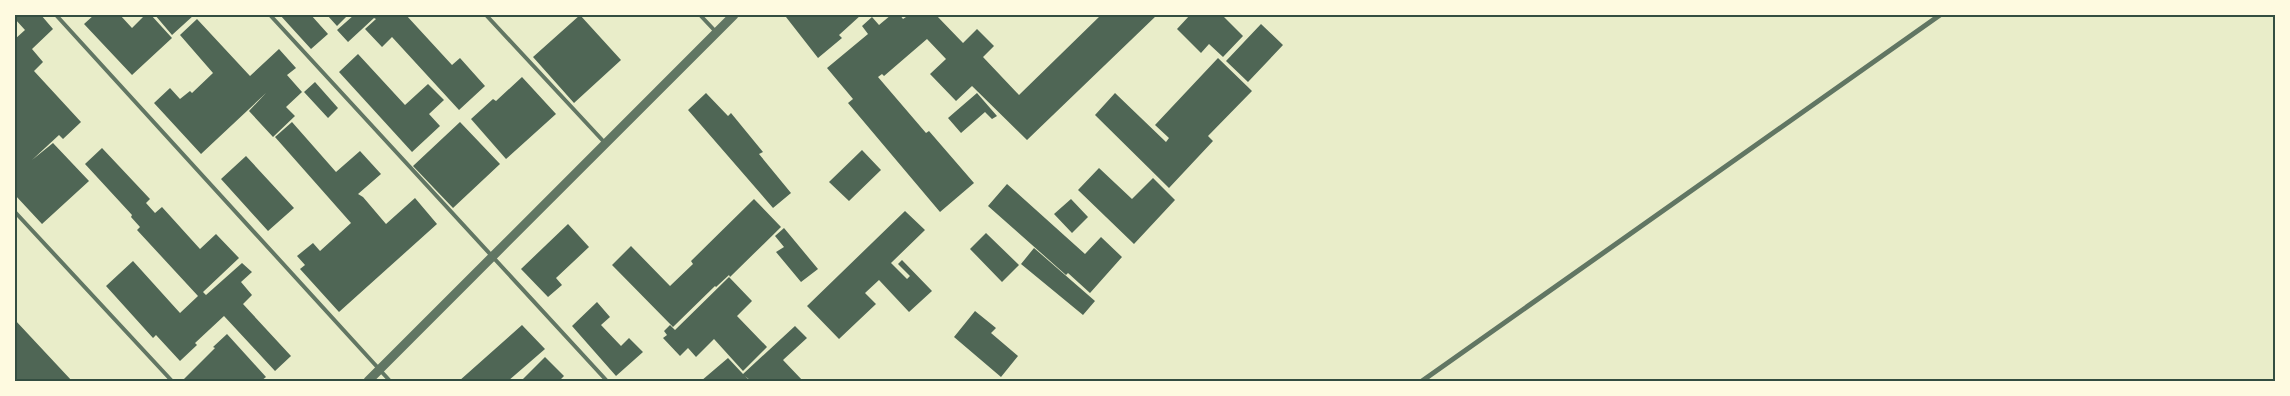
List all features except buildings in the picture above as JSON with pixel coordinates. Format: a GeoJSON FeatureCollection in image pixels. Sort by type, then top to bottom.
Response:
{"type":"FeatureCollection","features":[{"type":"Feature","properties":{"kind":"street"},"geometry":{"type":"LineString","coordinates":[[368,381],[734,15]]}},
{"type":"Feature","properties":{"kind":"street"},"geometry":{"type":"LineString","coordinates":[[1422,381],[1940,15]]}},
{"type":"Feature","properties":{"kind":"lane"},"geometry":{"type":"LineString","coordinates":[[56,15],[390,381]]}},
{"type":"Feature","properties":{"kind":"lane"},"geometry":{"type":"LineString","coordinates":[[270,15],[607,381]]}},
{"type":"Feature","properties":{"kind":"lane"},"geometry":{"type":"LineString","coordinates":[[486,15],[606,144]]}},
{"type":"Feature","properties":{"kind":"lane"},"geometry":{"type":"LineString","coordinates":[[700,15],[716,33]]}},
{"type":"Feature","properties":{"kind":"lane"},"geometry":{"type":"LineString","coordinates":[[15,212],[172,381]]}}]}
